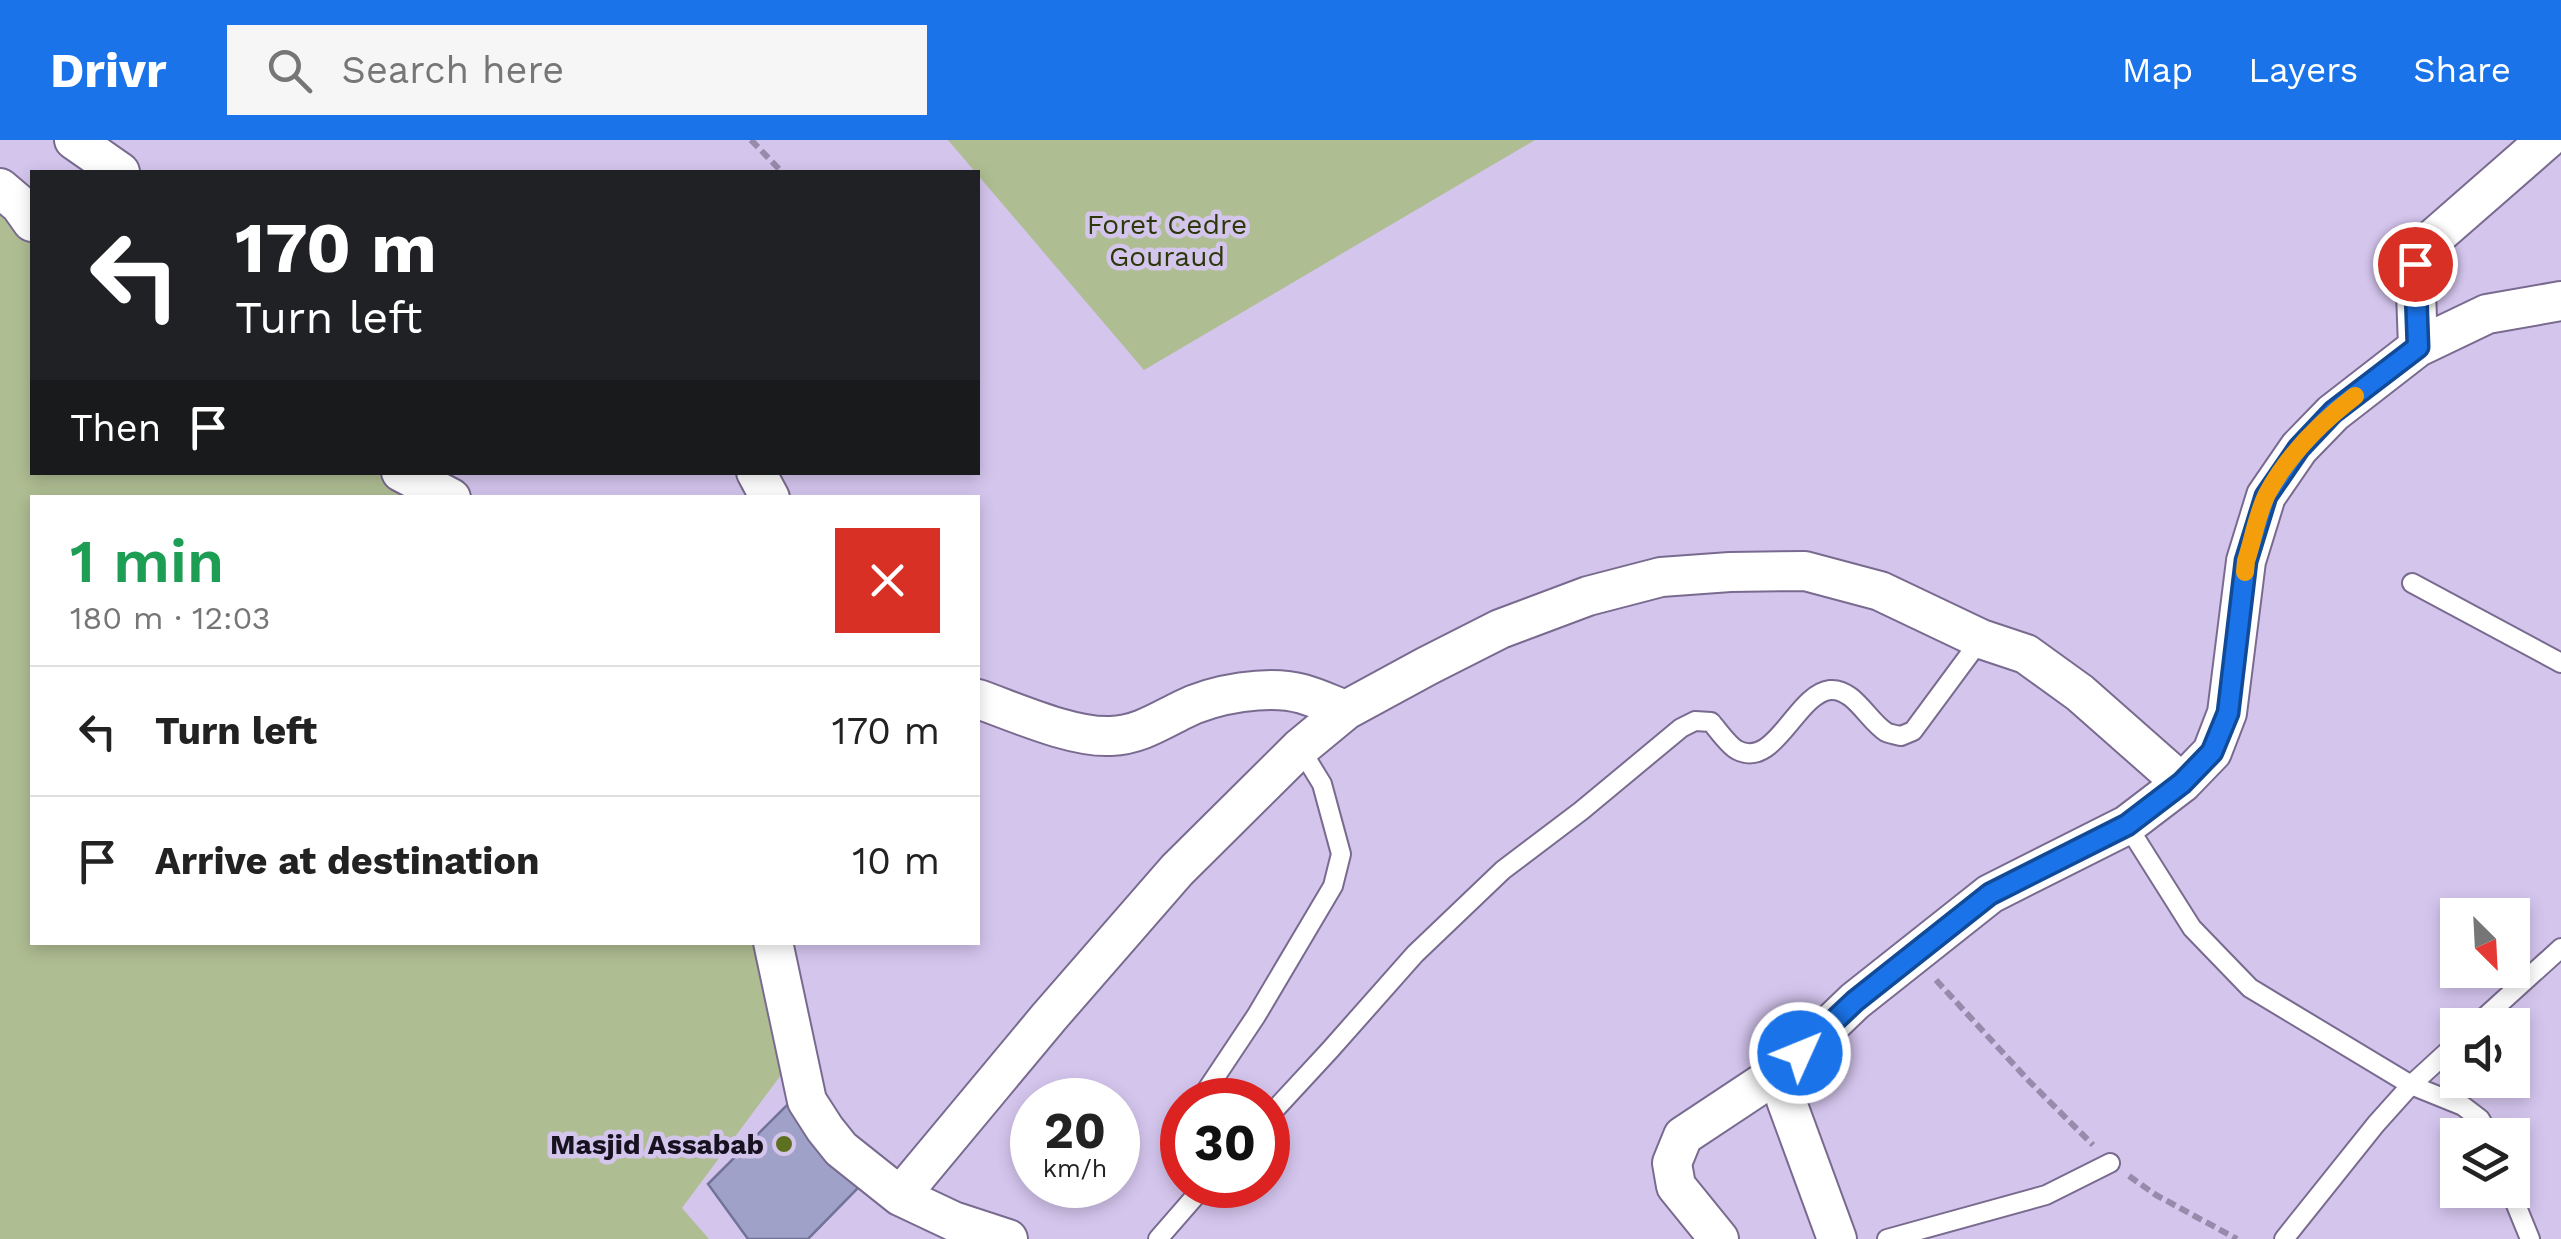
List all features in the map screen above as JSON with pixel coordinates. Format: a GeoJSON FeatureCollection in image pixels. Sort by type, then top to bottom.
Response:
{"type":"FeatureCollection","features":[{"type":"Feature","properties":{"kind":"street"},"geometry":{"type":"LineString","coordinates":[[74,140],[117,170]]}},
{"type":"Feature","properties":{"kind":"street"},"geometry":{"type":"LineString","coordinates":[[2418,347],[2415,264],[2435,237],[2546,140]]}},
{"type":"Feature","properties":{"kind":"street"},"geometry":{"type":"LineString","coordinates":[[0,188],[30,219]]}},
{"type":"Feature","properties":{"kind":"street"},"geometry":{"type":"LineString","coordinates":[[1720,1239],[1676,1186],[1672,1163],[1683,1136],[1784,1068],[1855,1001],[1990,894],[2127,825],[2182,783],[2212,752],[2228,713],[2246,561],[2266,496],[2299,448],[2333,412],[2418,347],[2487,314],[2561,301]]}},
{"type":"Feature","properties":{"kind":"street"},"geometry":{"type":"LineString","coordinates":[[406,475],[445,495]]}},
{"type":"Feature","properties":{"kind":"street"},"geometry":{"type":"LineString","coordinates":[[900,1196],[1177,870],[1300,748],[1346,710],[1500,629],[1588,596],[1662,577],[1730,572],[1805,571],[1880,592],[1981,639],[2026,654],[2080,693],[2182,783]]}},
{"type":"Feature","properties":{"kind":"street"},"geometry":{"type":"LineString","coordinates":[[980,700],[1088,736],[1145,730],[1208,699],[1246,692],[1300,693],[1346,710]]}},
{"type":"Feature","properties":{"kind":"street"},"geometry":{"type":"LineString","coordinates":[[773,945],[807,1100],[825,1129],[842,1149],[900,1196],[1008,1239]]}},
{"type":"Feature","properties":{"kind":"street"},"geometry":{"type":"LineString","coordinates":[[1784,1068],[1786,1100],[1837,1239]]}},
{"type":"Feature","properties":{"kind":"lane"},"geometry":{"type":"LineString","coordinates":[[2412,584],[2561,663]]}},
{"type":"Feature","properties":{"kind":"lane"},"geometry":{"type":"LineString","coordinates":[[1290,1093],[1415,954],[1503,870],[1582,811],[1681,728],[1695,721],[1711,722],[1736,750],[1754,754],[1767,748],[1810,701],[1828,690],[1844,692],[1886,732],[1901,736],[1913,731],[1981,639]]}},
{"type":"Feature","properties":{"kind":"lane"},"geometry":{"type":"LineString","coordinates":[[1215,1078],[1333,886],[1341,854],[1322,784],[1300,748]]}},
{"type":"Feature","properties":{"kind":"lane"},"geometry":{"type":"LineString","coordinates":[[2127,825],[2192,928],[2250,988],[2411,1085],[2463,1106],[2478,1118]]}},
{"type":"Feature","properties":{"kind":"lane"},"geometry":{"type":"LineString","coordinates":[[2495,1008],[2561,948]]}},
{"type":"Feature","properties":{"kind":"lane"},"geometry":{"type":"LineString","coordinates":[[2284,1239],[2376,1124],[2440,1058]]}},
{"type":"Feature","properties":{"kind":"lane"},"geometry":{"type":"LineString","coordinates":[[1887,1239],[2046,1195],[2110,1162]]}},
{"type":"Feature","properties":{"kind":"lane"},"geometry":{"type":"LineString","coordinates":[[1158,1239],[1185,1208]]}},
{"type":"Feature","properties":{"kind":"lane"},"geometry":{"type":"LineString","coordinates":[[2517,1208],[2530,1239]]}},
{"type":"Feature","properties":{"kind":"path"},"geometry":{"type":"LineString","coordinates":[[751,140],[780,170]]}},
{"type":"Feature","properties":{"kind":"path"},"geometry":{"type":"LineString","coordinates":[[1912,954],[2110,1162],[2156,1194],[2237,1239]]}},
{"type":"Feature","properties":{"kind":"green space","name":"Foret Cedre Gouraud"},"geometry":{"type":"Polygon","coordinates":[[[948,140],[1535,140],[1144,370],[980,178],[980,170],[974,170],[948,140]]]}},
{"type":"Feature","properties":{"kind":"green space"},"geometry":{"type":"Polygon","coordinates":[[[0,211],[30,243],[30,475],[397,475],[452,495],[30,495],[30,945],[754,945],[784,1071],[682,1208],[709,1239],[0,1239],[0,211]]]}},
{"type":"Feature","properties":{"kind":"building","name":"Masjid Assabab"},"geometry":{"type":"Polygon","coordinates":[[[787,1105],[858,1188],[808,1239],[748,1239],[708,1184],[787,1105]]]}},
{"type":"Feature","properties":{"kind":"slow traffic"},"geometry":{"type":"LineString","coordinates":[[2245,572],[2266,496],[2299,448],[2333,412],[2355,396]]}},
{"type":"Feature","properties":{"kind":"place","name":"Masjid Assabab"},"geometry":{"type":"Point","coordinates":[784,1144]}},
{"type":"Feature","properties":{"kind":"route"},"geometry":{"type":"LineString","coordinates":[[1800,1053],[1855,1001],[1990,894],[2127,825],[2182,783],[2212,752],[2228,713],[2246,561],[2266,496],[2299,448],[2333,412],[2418,347],[2415,264]]}}]}
